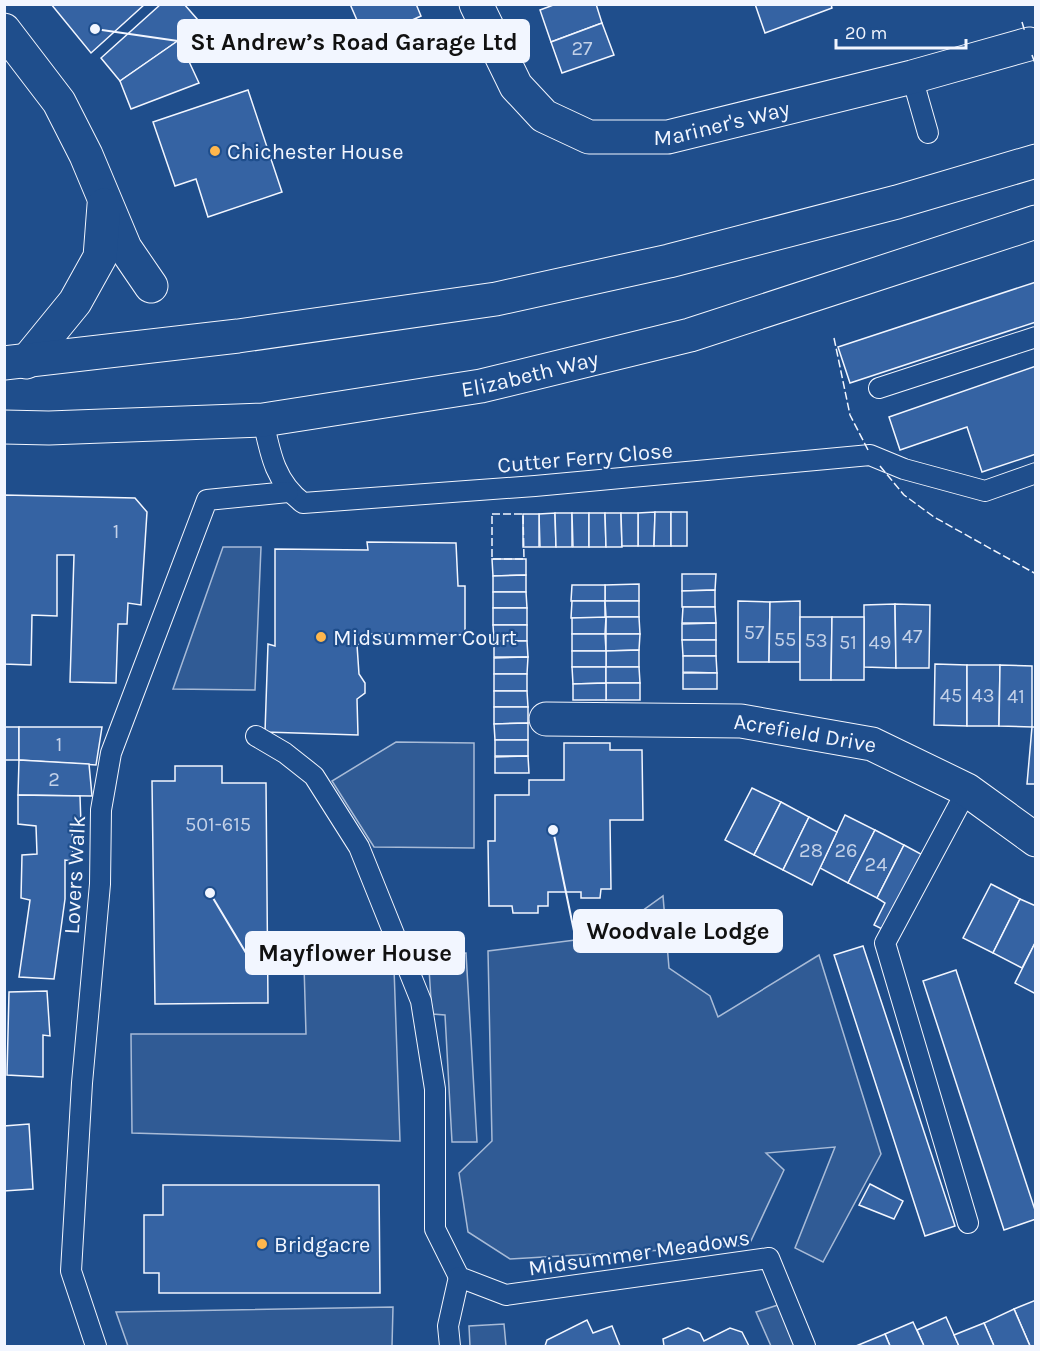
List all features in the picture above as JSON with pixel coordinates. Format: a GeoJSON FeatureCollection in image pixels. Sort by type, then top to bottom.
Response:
{"type":"FeatureCollection","features":[{"type":"Feature","properties":{"kind":"main road","name":"Mariner's Way"},"geometry":{"type":"LineString","coordinates":[[476,4],[516,86],[544,116],[589,138],[668,137],[912,77],[1032,43]]}},
{"type":"Feature","properties":{"kind":"main road"},"geometry":{"type":"LineString","coordinates":[[4,30],[59,102],[125,248],[151,286]]}},
{"type":"Feature","properties":{"kind":"main road"},"geometry":{"type":"LineString","coordinates":[[15,362],[238,336],[496,299],[638,268],[897,202],[1035,161]]}},
{"type":"Feature","properties":{"kind":"main road"},"geometry":{"type":"LineString","coordinates":[[15,362],[75,302],[100,257],[104,200]]}},
{"type":"Feature","properties":{"kind":"main road","name":"Elizabeth Way"},"geometry":{"type":"LineString","coordinates":[[4,427],[263,420],[481,386],[659,342],[1035,222]]}},
{"type":"Feature","properties":{"kind":"main road","name":"Acrefield Drive"},"geometry":{"type":"LineString","coordinates":[[546,719],[741,722],[872,744],[968,790],[1035,840]]}},
{"type":"Feature","properties":{"kind":"lane"},"geometry":{"type":"LineString","coordinates":[[912,77],[928,133]]}},
{"type":"Feature","properties":{"kind":"lane"},"geometry":{"type":"LineString","coordinates":[[879,388],[1035,337]]}},
{"type":"Feature","properties":{"kind":"lane"},"geometry":{"type":"LineString","coordinates":[[263,420],[277,471],[295,498]]}},
{"type":"Feature","properties":{"kind":"lane","name":"Cutter Ferry Close"},"geometry":{"type":"LineString","coordinates":[[295,498],[535,486],[870,455],[904,469],[985,491],[1035,473]]}},
{"type":"Feature","properties":{"kind":"lane","name":"Lovers Walk"},"geometry":{"type":"LineString","coordinates":[[96,1347],[71,1271],[82,1083],[100,884],[101,810],[111,753],[207,500],[295,498]]}},
{"type":"Feature","properties":{"kind":"lane"},"geometry":{"type":"LineString","coordinates":[[256,736],[285,753],[314,776],[358,847],[421,1001],[435,1089],[435,1229],[459,1277],[448,1326],[450,1347]]}},
{"type":"Feature","properties":{"kind":"lane"},"geometry":{"type":"LineString","coordinates":[[968,790],[885,942],[968,1223]]}},
{"type":"Feature","properties":{"kind":"lane","name":"Midsummer Meadows"},"geometry":{"type":"LineString","coordinates":[[459,1277],[506,1295],[769,1258],[805,1347]]}},
{"type":"Feature","properties":{"kind":"shaded area"},"geometry":{"type":"Polygon","coordinates":[[[223,547],[261,547],[255,690],[173,689],[223,547]]]}},
{"type":"Feature","properties":{"kind":"shaded area"},"geometry":{"type":"Polygon","coordinates":[[[396,742],[474,743],[474,848],[374,847],[332,781],[396,742]]]}},
{"type":"Feature","properties":{"kind":"shaded area"},"geometry":{"type":"Polygon","coordinates":[[[663,896],[669,968],[710,996],[718,1017],[819,955],[881,1154],[823,1262],[795,1248],[835,1147],[766,1153],[784,1170],[749,1245],[510,1259],[468,1232],[459,1173],[492,1141],[488,951],[607,936],[663,896]]]}},
{"type":"Feature","properties":{"kind":"shaded area"},"geometry":{"type":"Polygon","coordinates":[[[466,953],[477,1142],[452,1142],[445,1015],[432,1014],[428,954],[466,953]]]}},
{"type":"Feature","properties":{"kind":"shaded area"},"geometry":{"type":"Polygon","coordinates":[[[304,965],[394,968],[400,1141],[132,1133],[131,1034],[306,1034],[304,965]]]}},
{"type":"Feature","properties":{"kind":"shaded area"},"geometry":{"type":"Polygon","coordinates":[[[778,1305],[795,1346],[771,1346],[756,1312],[778,1305]]]}},
{"type":"Feature","properties":{"kind":"shaded area"},"geometry":{"type":"Polygon","coordinates":[[[393,1307],[392,1346],[128,1346],[116,1312],[393,1307]]]}},
{"type":"Feature","properties":{"kind":"shaded area"},"geometry":{"type":"Polygon","coordinates":[[[504,1324],[506,1346],[470,1346],[469,1326],[504,1324]]]}},
{"type":"Feature","properties":{"kind":"building"},"geometry":{"type":"Polygon","coordinates":[[[51,4],[145,4],[91,53],[51,4]]]}},
{"type":"Feature","properties":{"kind":"building"},"geometry":{"type":"Polygon","coordinates":[[[161,4],[184,4],[198,20],[179,40],[120,81],[101,58],[161,4]]]}},
{"type":"Feature","properties":{"kind":"building"},"geometry":{"type":"Polygon","coordinates":[[[350,4],[416,4],[421,16],[366,41],[350,4]]]}},
{"type":"Feature","properties":{"kind":"building"},"geometry":{"type":"Polygon","coordinates":[[[556,4],[596,4],[602,23],[551,42],[540,10],[556,4]]]}},
{"type":"Feature","properties":{"kind":"building"},"geometry":{"type":"Polygon","coordinates":[[[755,4],[831,4],[832,8],[765,33],[755,4]]]}},
{"type":"Feature","properties":{"kind":"building"},"geometry":{"type":"Polygon","coordinates":[[[602,23],[614,55],[562,73],[551,42],[602,23]]]}},
{"type":"Feature","properties":{"kind":"building"},"geometry":{"type":"Polygon","coordinates":[[[179,40],[199,83],[131,109],[120,81],[179,40]]]}},
{"type":"Feature","properties":{"kind":"building","name":"Chichester House"},"geometry":{"type":"Polygon","coordinates":[[[248,90],[282,192],[208,217],[196,179],[175,186],[153,122],[248,90]]]}},
{"type":"Feature","properties":{"kind":"building"},"geometry":{"type":"Polygon","coordinates":[[[1036,282],[1036,322],[850,383],[838,347],[1036,282]]]}},
{"type":"Feature","properties":{"kind":"building"},"geometry":{"type":"Polygon","coordinates":[[[1036,366],[1036,454],[982,472],[967,427],[900,450],[889,417],[1036,366]]]}},
{"type":"Feature","properties":{"kind":"building"},"geometry":{"type":"Polygon","coordinates":[[[4,495],[135,498],[147,512],[141,605],[128,603],[127,624],[118,624],[116,683],[70,682],[74,555],[57,555],[57,616],[32,615],[31,665],[4,664],[4,495]]]}},
{"type":"Feature","properties":{"kind":"building"},"geometry":{"type":"Polygon","coordinates":[[[655,512],[654,546],[638,546],[638,513],[655,512]]]}},
{"type":"Feature","properties":{"kind":"building"},"geometry":{"type":"Polygon","coordinates":[[[655,512],[671,512],[671,546],[654,546],[655,512]]]}},
{"type":"Feature","properties":{"kind":"building"},"geometry":{"type":"Polygon","coordinates":[[[671,512],[687,512],[687,546],[671,546],[671,512]]]}},
{"type":"Feature","properties":{"kind":"building"},"geometry":{"type":"Polygon","coordinates":[[[555,513],[556,547],[540,547],[539,514],[555,513]]]}},
{"type":"Feature","properties":{"kind":"building"},"geometry":{"type":"Polygon","coordinates":[[[555,513],[572,513],[572,547],[556,547],[555,513]]]}},
{"type":"Feature","properties":{"kind":"building"},"geometry":{"type":"Polygon","coordinates":[[[572,513],[589,513],[589,547],[573,547],[572,513]]]}},
{"type":"Feature","properties":{"kind":"building"},"geometry":{"type":"Polygon","coordinates":[[[589,513],[605,513],[606,547],[589,547],[589,513]]]}},
{"type":"Feature","properties":{"kind":"building"},"geometry":{"type":"Polygon","coordinates":[[[605,513],[621,513],[622,547],[606,547],[605,513]]]}},
{"type":"Feature","properties":{"kind":"building"},"geometry":{"type":"Polygon","coordinates":[[[621,513],[638,513],[638,546],[622,546],[621,513]]]}},
{"type":"Feature","properties":{"kind":"building"},"geometry":{"type":"Polygon","coordinates":[[[523,514],[539,514],[539,547],[523,547],[523,514]]]}},
{"type":"Feature","properties":{"kind":"building","name":"Midsummer Court"},"geometry":{"type":"Polygon","coordinates":[[[367,542],[456,543],[458,586],[465,586],[465,635],[423,634],[416,640],[408,640],[402,634],[371,634],[357,645],[359,674],[365,683],[365,693],[357,699],[358,735],[265,732],[268,644],[275,646],[275,549],[368,550],[367,542]]]}},
{"type":"Feature","properties":{"kind":"building"},"geometry":{"type":"Polygon","coordinates":[[[492,559],[526,559],[526,575],[493,576],[492,559]]]}},
{"type":"Feature","properties":{"kind":"building"},"geometry":{"type":"Polygon","coordinates":[[[682,574],[716,574],[715,590],[682,591],[682,574]]]}},
{"type":"Feature","properties":{"kind":"building"},"geometry":{"type":"Polygon","coordinates":[[[526,575],[526,592],[493,592],[493,576],[526,575]]]}},
{"type":"Feature","properties":{"kind":"building"},"geometry":{"type":"Polygon","coordinates":[[[639,584],[639,601],[605,601],[605,585],[639,584]]]}},
{"type":"Feature","properties":{"kind":"building"},"geometry":{"type":"Polygon","coordinates":[[[572,585],[605,585],[605,601],[571,601],[572,585]]]}},
{"type":"Feature","properties":{"kind":"building"},"geometry":{"type":"Polygon","coordinates":[[[715,590],[715,607],[682,607],[682,591],[715,590]]]}},
{"type":"Feature","properties":{"kind":"building"},"geometry":{"type":"Polygon","coordinates":[[[493,592],[526,592],[527,608],[493,608],[493,592]]]}},
{"type":"Feature","properties":{"kind":"building"},"geometry":{"type":"Polygon","coordinates":[[[572,601],[605,601],[605,618],[571,618],[572,601]]]}},
{"type":"Feature","properties":{"kind":"building"},"geometry":{"type":"Polygon","coordinates":[[[605,601],[639,601],[639,617],[606,617],[605,601]]]}},
{"type":"Feature","properties":{"kind":"building"},"geometry":{"type":"Polygon","coordinates":[[[738,601],[770,602],[769,662],[738,662],[738,601]]]}},
{"type":"Feature","properties":{"kind":"building"},"geometry":{"type":"Polygon","coordinates":[[[800,601],[800,662],[769,662],[770,602],[800,601]]]}},
{"type":"Feature","properties":{"kind":"building"},"geometry":{"type":"Polygon","coordinates":[[[895,604],[896,668],[864,667],[864,605],[895,604]]]}},
{"type":"Feature","properties":{"kind":"building"},"geometry":{"type":"Polygon","coordinates":[[[895,604],[930,605],[929,668],[896,668],[895,604]]]}},
{"type":"Feature","properties":{"kind":"building"},"geometry":{"type":"Polygon","coordinates":[[[683,607],[715,607],[716,623],[682,623],[683,607]]]}},
{"type":"Feature","properties":{"kind":"building"},"geometry":{"type":"Polygon","coordinates":[[[493,608],[527,608],[527,625],[493,625],[493,608]]]}},
{"type":"Feature","properties":{"kind":"building"},"geometry":{"type":"Polygon","coordinates":[[[606,617],[639,617],[640,634],[606,634],[606,617]]]}},
{"type":"Feature","properties":{"kind":"building"},"geometry":{"type":"Polygon","coordinates":[[[606,617],[605,634],[572,634],[572,618],[606,617]]]}},
{"type":"Feature","properties":{"kind":"building"},"geometry":{"type":"Polygon","coordinates":[[[800,617],[832,617],[831,680],[800,680],[800,617]]]}},
{"type":"Feature","properties":{"kind":"building"},"geometry":{"type":"Polygon","coordinates":[[[832,617],[864,617],[864,680],[831,680],[832,617]]]}},
{"type":"Feature","properties":{"kind":"building"},"geometry":{"type":"Polygon","coordinates":[[[716,623],[716,640],[682,640],[682,624],[716,623]]]}},
{"type":"Feature","properties":{"kind":"building"},"geometry":{"type":"Polygon","coordinates":[[[493,625],[527,625],[527,641],[494,641],[493,625]]]}},
{"type":"Feature","properties":{"kind":"building"},"geometry":{"type":"Polygon","coordinates":[[[572,634],[605,634],[606,651],[572,651],[572,634]]]}},
{"type":"Feature","properties":{"kind":"building"},"geometry":{"type":"Polygon","coordinates":[[[606,634],[640,634],[639,650],[606,651],[606,634]]]}},
{"type":"Feature","properties":{"kind":"building"},"geometry":{"type":"Polygon","coordinates":[[[682,640],[716,640],[716,656],[683,656],[682,640]]]}},
{"type":"Feature","properties":{"kind":"building"},"geometry":{"type":"Polygon","coordinates":[[[494,641],[527,641],[528,657],[494,657],[494,641]]]}},
{"type":"Feature","properties":{"kind":"building"},"geometry":{"type":"Polygon","coordinates":[[[639,650],[639,667],[606,667],[606,651],[639,650]]]}},
{"type":"Feature","properties":{"kind":"building"},"geometry":{"type":"Polygon","coordinates":[[[572,651],[606,651],[606,667],[572,667],[572,651]]]}},
{"type":"Feature","properties":{"kind":"building"},"geometry":{"type":"Polygon","coordinates":[[[683,656],[716,656],[717,673],[683,672],[683,656]]]}},
{"type":"Feature","properties":{"kind":"building"},"geometry":{"type":"Polygon","coordinates":[[[528,657],[527,674],[494,674],[494,658],[528,657]]]}},
{"type":"Feature","properties":{"kind":"building"},"geometry":{"type":"Polygon","coordinates":[[[935,664],[967,665],[967,726],[934,725],[935,664]]]}},
{"type":"Feature","properties":{"kind":"building"},"geometry":{"type":"Polygon","coordinates":[[[967,665],[1000,665],[999,726],[967,726],[967,665]]]}},
{"type":"Feature","properties":{"kind":"building"},"geometry":{"type":"Polygon","coordinates":[[[1000,665],[1032,666],[1032,727],[999,726],[1000,665]]]}},
{"type":"Feature","properties":{"kind":"building"},"geometry":{"type":"Polygon","coordinates":[[[572,667],[606,667],[606,683],[573,684],[572,667]]]}},
{"type":"Feature","properties":{"kind":"building"},"geometry":{"type":"Polygon","coordinates":[[[606,667],[639,667],[640,683],[606,683],[606,667]]]}},
{"type":"Feature","properties":{"kind":"building"},"geometry":{"type":"Polygon","coordinates":[[[683,673],[717,673],[717,689],[683,689],[683,673]]]}},
{"type":"Feature","properties":{"kind":"building"},"geometry":{"type":"Polygon","coordinates":[[[494,674],[527,674],[527,691],[494,691],[494,674]]]}},
{"type":"Feature","properties":{"kind":"building"},"geometry":{"type":"Polygon","coordinates":[[[606,683],[640,683],[640,700],[606,700],[606,683]]]}},
{"type":"Feature","properties":{"kind":"building"},"geometry":{"type":"Polygon","coordinates":[[[606,683],[606,700],[573,700],[573,684],[606,683]]]}},
{"type":"Feature","properties":{"kind":"building"},"geometry":{"type":"Polygon","coordinates":[[[494,691],[527,691],[528,707],[494,707],[494,691]]]}},
{"type":"Feature","properties":{"kind":"building"},"geometry":{"type":"Polygon","coordinates":[[[494,707],[528,707],[528,723],[494,724],[494,707]]]}},
{"type":"Feature","properties":{"kind":"building"},"geometry":{"type":"Polygon","coordinates":[[[528,723],[528,740],[495,740],[494,724],[528,723]]]}},
{"type":"Feature","properties":{"kind":"building"},"geometry":{"type":"Polygon","coordinates":[[[4,727],[19,727],[19,760],[4,760],[4,727]]]}},
{"type":"Feature","properties":{"kind":"building"},"geometry":{"type":"Polygon","coordinates":[[[19,727],[102,727],[96,765],[19,760],[19,727]]]}},
{"type":"Feature","properties":{"kind":"building"},"geometry":{"type":"Polygon","coordinates":[[[1032,727],[1036,727],[1036,784],[1027,784],[1032,727]]]}},
{"type":"Feature","properties":{"kind":"building"},"geometry":{"type":"Polygon","coordinates":[[[495,740],[528,740],[528,756],[495,756],[495,740]]]}},
{"type":"Feature","properties":{"kind":"building"},"geometry":{"type":"Polygon","coordinates":[[[564,743],[610,743],[610,750],[642,750],[643,820],[610,820],[611,889],[601,889],[600,898],[581,898],[581,892],[548,892],[548,906],[538,906],[538,913],[513,913],[512,906],[489,906],[488,841],[495,841],[495,795],[529,795],[529,780],[564,780],[564,743]]]}},
{"type":"Feature","properties":{"kind":"building"},"geometry":{"type":"Polygon","coordinates":[[[528,756],[529,773],[495,773],[495,757],[528,756]]]}},
{"type":"Feature","properties":{"kind":"building"},"geometry":{"type":"Polygon","coordinates":[[[19,760],[89,764],[92,796],[18,795],[19,760]]]}},
{"type":"Feature","properties":{"kind":"building"},"geometry":{"type":"Polygon","coordinates":[[[175,766],[222,766],[222,783],[266,783],[268,1003],[155,1004],[152,781],[175,781],[175,766]]]}},
{"type":"Feature","properties":{"kind":"building"},"geometry":{"type":"Polygon","coordinates":[[[752,788],[781,802],[754,855],[725,840],[752,788]]]}},
{"type":"Feature","properties":{"kind":"building"},"geometry":{"type":"Polygon","coordinates":[[[18,795],[80,796],[81,825],[72,825],[73,861],[65,860],[65,899],[54,979],[19,977],[30,900],[21,898],[22,855],[37,854],[36,826],[18,824],[18,795]]]}},
{"type":"Feature","properties":{"kind":"building"},"geometry":{"type":"Polygon","coordinates":[[[781,802],[809,817],[783,870],[754,855],[781,802]]]}},
{"type":"Feature","properties":{"kind":"building"},"geometry":{"type":"Polygon","coordinates":[[[845,815],[875,830],[848,883],[820,868],[845,815]]]}},
{"type":"Feature","properties":{"kind":"building"},"geometry":{"type":"Polygon","coordinates":[[[809,817],[837,832],[812,885],[783,870],[809,817]]]}},
{"type":"Feature","properties":{"kind":"building"},"geometry":{"type":"Polygon","coordinates":[[[875,830],[904,845],[877,898],[848,883],[875,830]]]}},
{"type":"Feature","properties":{"kind":"building"},"geometry":{"type":"Polygon","coordinates":[[[904,845],[932,860],[896,936],[874,925],[885,903],[877,898],[904,845]]]}},
{"type":"Feature","properties":{"kind":"building"},"geometry":{"type":"Polygon","coordinates":[[[991,884],[1020,899],[993,953],[963,938],[991,884]]]}},
{"type":"Feature","properties":{"kind":"building"},"geometry":{"type":"Polygon","coordinates":[[[1020,899],[1036,906],[1036,941],[1022,968],[993,953],[1020,899]]]}},
{"type":"Feature","properties":{"kind":"building"},"geometry":{"type":"Polygon","coordinates":[[[1036,941],[1036,994],[1015,983],[1036,941]]]}},
{"type":"Feature","properties":{"kind":"building"},"geometry":{"type":"Polygon","coordinates":[[[863,946],[955,1226],[925,1236],[834,955],[863,946]]]}},
{"type":"Feature","properties":{"kind":"building"},"geometry":{"type":"Polygon","coordinates":[[[956,970],[1036,1213],[1036,1219],[1004,1230],[923,981],[956,970]]]}},
{"type":"Feature","properties":{"kind":"building"},"geometry":{"type":"Polygon","coordinates":[[[47,991],[50,1036],[43,1035],[43,1077],[7,1075],[9,992],[47,991]]]}},
{"type":"Feature","properties":{"kind":"building"},"geometry":{"type":"Polygon","coordinates":[[[29,1124],[33,1189],[4,1191],[4,1126],[29,1124]]]}},
{"type":"Feature","properties":{"kind":"building"},"geometry":{"type":"Polygon","coordinates":[[[870,1184],[903,1201],[894,1219],[859,1205],[870,1184]]]}},
{"type":"Feature","properties":{"kind":"building","name":"Bridgacre"},"geometry":{"type":"Polygon","coordinates":[[[163,1185],[379,1185],[380,1293],[159,1293],[159,1273],[144,1273],[144,1215],[163,1215],[163,1185]]]}},
{"type":"Feature","properties":{"kind":"building"},"geometry":{"type":"Polygon","coordinates":[[[1036,1300],[1036,1346],[1030,1346],[1014,1309],[1036,1300]]]}},
{"type":"Feature","properties":{"kind":"building"},"geometry":{"type":"Polygon","coordinates":[[[1014,1309],[1030,1346],[994,1346],[984,1323],[1014,1309]]]}},
{"type":"Feature","properties":{"kind":"building"},"geometry":{"type":"Polygon","coordinates":[[[946,1317],[959,1346],[924,1346],[917,1330],[946,1317]]]}},
{"type":"Feature","properties":{"kind":"building"},"geometry":{"type":"Polygon","coordinates":[[[587,1320],[593,1333],[612,1326],[620,1346],[545,1346],[547,1340],[587,1320]]]}},
{"type":"Feature","properties":{"kind":"building"},"geometry":{"type":"Polygon","coordinates":[[[913,1322],[924,1346],[890,1346],[885,1334],[913,1322]]]}},
{"type":"Feature","properties":{"kind":"building"},"geometry":{"type":"Polygon","coordinates":[[[984,1323],[994,1346],[959,1346],[954,1335],[984,1323]]]}},
{"type":"Feature","properties":{"kind":"building"},"geometry":{"type":"Polygon","coordinates":[[[688,1328],[700,1333],[704,1341],[730,1328],[742,1332],[749,1346],[664,1346],[663,1339],[688,1328]]]}},
{"type":"Feature","properties":{"kind":"building"},"geometry":{"type":"Polygon","coordinates":[[[885,1334],[890,1346],[856,1346],[885,1334]]]}},
{"type":"Feature","properties":{"kind":"fence"},"geometry":{"type":"LineString","coordinates":[[1022,22],[1025,32]]}},
{"type":"Feature","properties":{"kind":"fence"},"geometry":{"type":"LineString","coordinates":[[1032,55],[1036,66]]}},
{"type":"Feature","properties":{"kind":"fence"},"geometry":{"type":"LineString","coordinates":[[834,338],[850,415],[868,450]]}},
{"type":"Feature","properties":{"kind":"fence"},"geometry":{"type":"LineString","coordinates":[[880,466],[904,495],[934,517],[1036,574]]}},
{"type":"Feature","properties":{"kind":"fence"},"geometry":{"type":"LineString","coordinates":[[492,514],[523,514],[524,559],[492,559],[492,514]]}},
{"type":"Feature","properties":{"kind":"place","name":"St Andrew’s Road Garage Ltd"},"geometry":{"type":"Point","coordinates":[95,29]}},
{"type":"Feature","properties":{"kind":"place","name":"Chichester House"},"geometry":{"type":"Point","coordinates":[215,151]}},
{"type":"Feature","properties":{"kind":"place","name":"Midsummer Court"},"geometry":{"type":"Point","coordinates":[321,637]}},
{"type":"Feature","properties":{"kind":"place","name":"Woodvale Lodge"},"geometry":{"type":"Point","coordinates":[553,830]}},
{"type":"Feature","properties":{"kind":"place","name":"Mayflower House"},"geometry":{"type":"Point","coordinates":[210,893]}},
{"type":"Feature","properties":{"kind":"place","name":"Bridgacre"},"geometry":{"type":"Point","coordinates":[262,1244]}}]}
